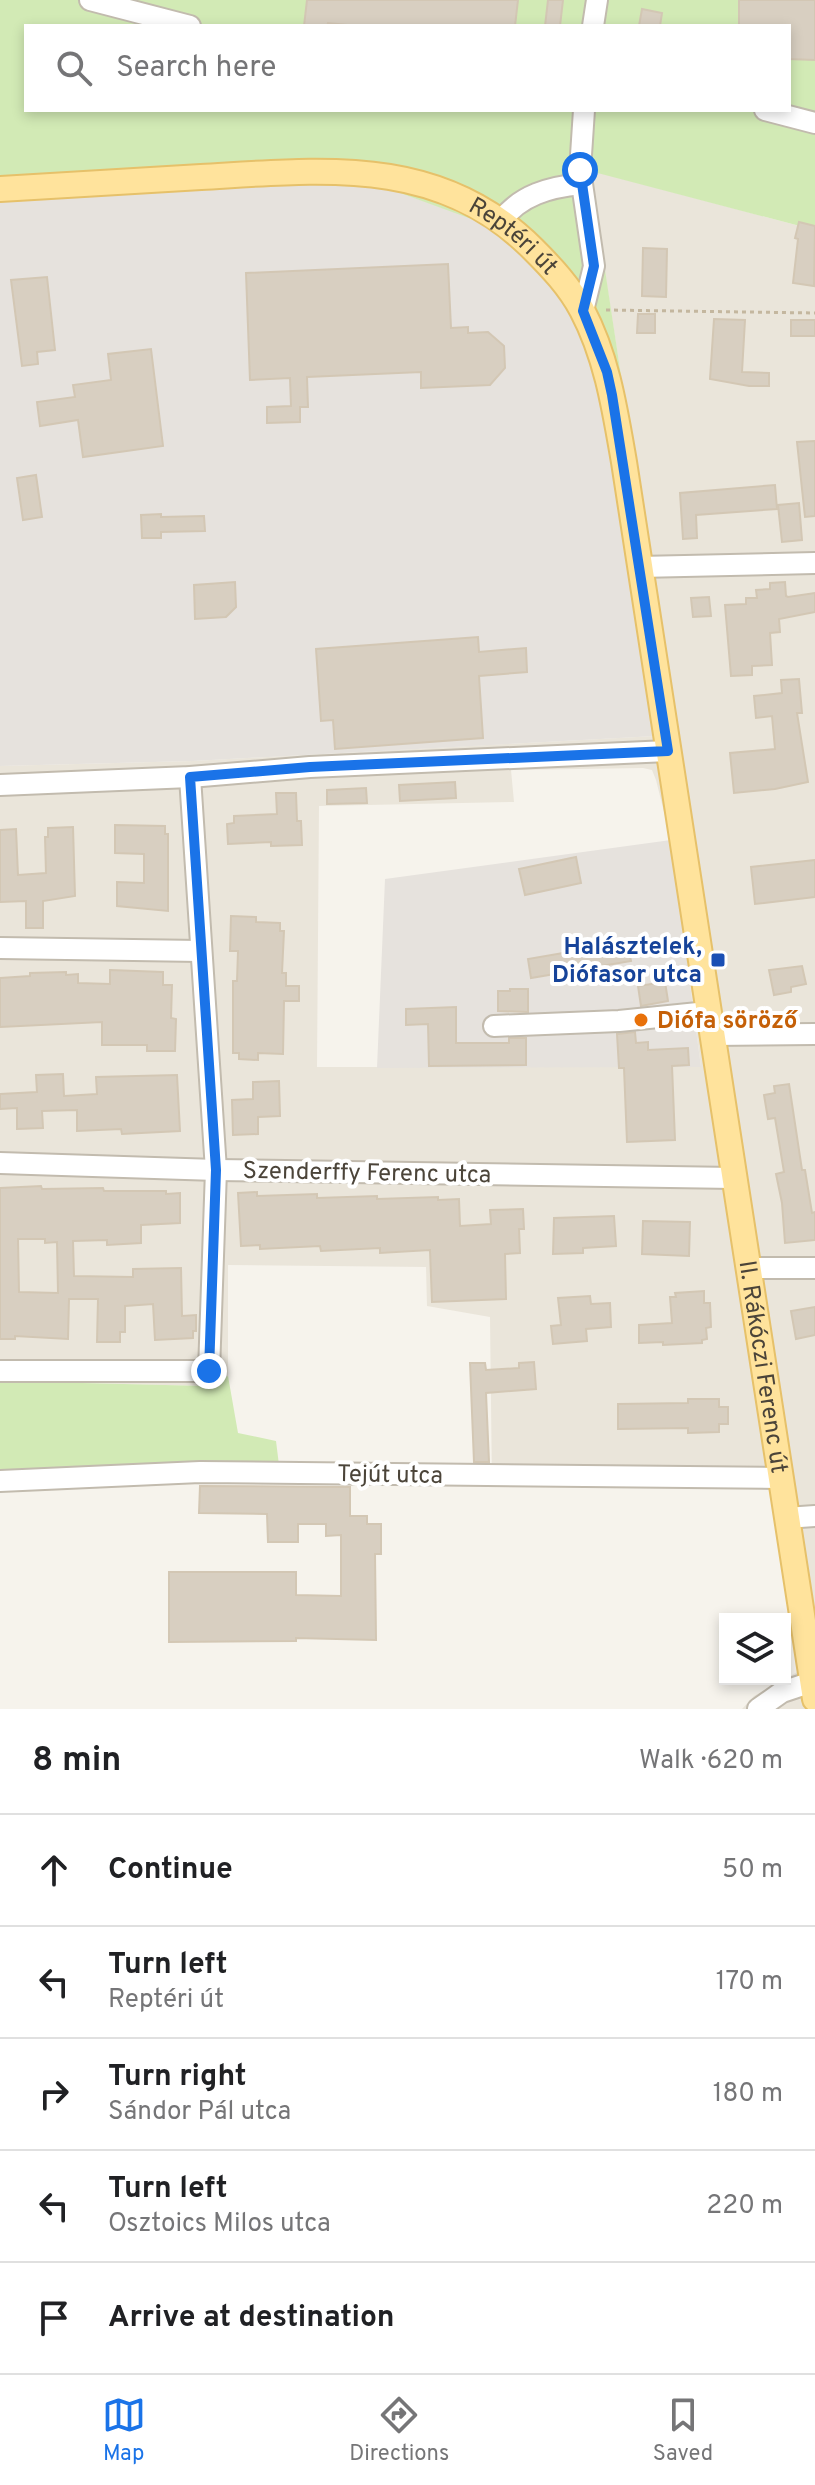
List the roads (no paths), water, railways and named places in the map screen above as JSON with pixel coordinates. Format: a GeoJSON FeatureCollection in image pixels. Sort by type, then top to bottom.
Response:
{"type":"FeatureCollection","features":[{"type":"Feature","properties":{"kind":"main road","name":"Reptéri út"},"geometry":{"type":"LineString","coordinates":[[0,189],[260,174],[365,173],[395,176],[462,198],[501,221],[514,230],[594,311],[612,395],[710,1024]]}},
{"type":"Feature","properties":{"kind":"main road","name":"II. Rákóczi Ferenc út"},"geometry":{"type":"LineString","coordinates":[[710,1024],[814,1691]]}},
{"type":"Feature","properties":{"kind":"street"},"geometry":{"type":"LineString","coordinates":[[90,0],[182,24]]}},
{"type":"Feature","properties":{"kind":"street"},"geometry":{"type":"LineString","coordinates":[[593,24],[597,0]]}},
{"type":"Feature","properties":{"kind":"street"},"geometry":{"type":"LineString","coordinates":[[584,112],[581,184],[594,266],[594,311]]}},
{"type":"Feature","properties":{"kind":"street"},"geometry":{"type":"LineString","coordinates":[[773,112],[815,123]]}},
{"type":"Feature","properties":{"kind":"street"},"geometry":{"type":"LineString","coordinates":[[501,221],[512,206],[552,186],[581,184]]}},
{"type":"Feature","properties":{"kind":"street"},"geometry":{"type":"LineString","coordinates":[[639,567],[815,563]]}},
{"type":"Feature","properties":{"kind":"street"},"geometry":{"type":"LineString","coordinates":[[0,785],[668,751]]}},
{"type":"Feature","properties":{"kind":"street"},"geometry":{"type":"LineString","coordinates":[[0,1371],[209,1371],[216,1170],[190,777]]}},
{"type":"Feature","properties":{"kind":"street"},"geometry":{"type":"LineString","coordinates":[[0,948],[200,951]]}},
{"type":"Feature","properties":{"kind":"street"},"geometry":{"type":"LineString","coordinates":[[494,1026],[619,1021],[710,1024],[815,1034]]}},
{"type":"Feature","properties":{"kind":"street","name":"Szenderffy Ferenc utca"},"geometry":{"type":"LineString","coordinates":[[0,1163],[216,1170],[734,1178]]}},
{"type":"Feature","properties":{"kind":"street"},"geometry":{"type":"LineString","coordinates":[[748,1268],[815,1268]]}},
{"type":"Feature","properties":{"kind":"street","name":"Tejút utca"},"geometry":{"type":"LineString","coordinates":[[0,1481],[200,1472],[780,1478]]}},
{"type":"Feature","properties":{"kind":"street"},"geometry":{"type":"LineString","coordinates":[[786,1518],[815,1516]]}},
{"type":"Feature","properties":{"kind":"street"},"geometry":{"type":"LineString","coordinates":[[758,1709],[782,1692],[814,1691]]}},
{"type":"Feature","properties":{"kind":"place","name":"Halásztelek, Diófasor utca"},"geometry":{"type":"Point","coordinates":[718,960]}},
{"type":"Feature","properties":{"kind":"place","name":"Diófa söröző"},"geometry":{"type":"Point","coordinates":[641,1020]}}]}
